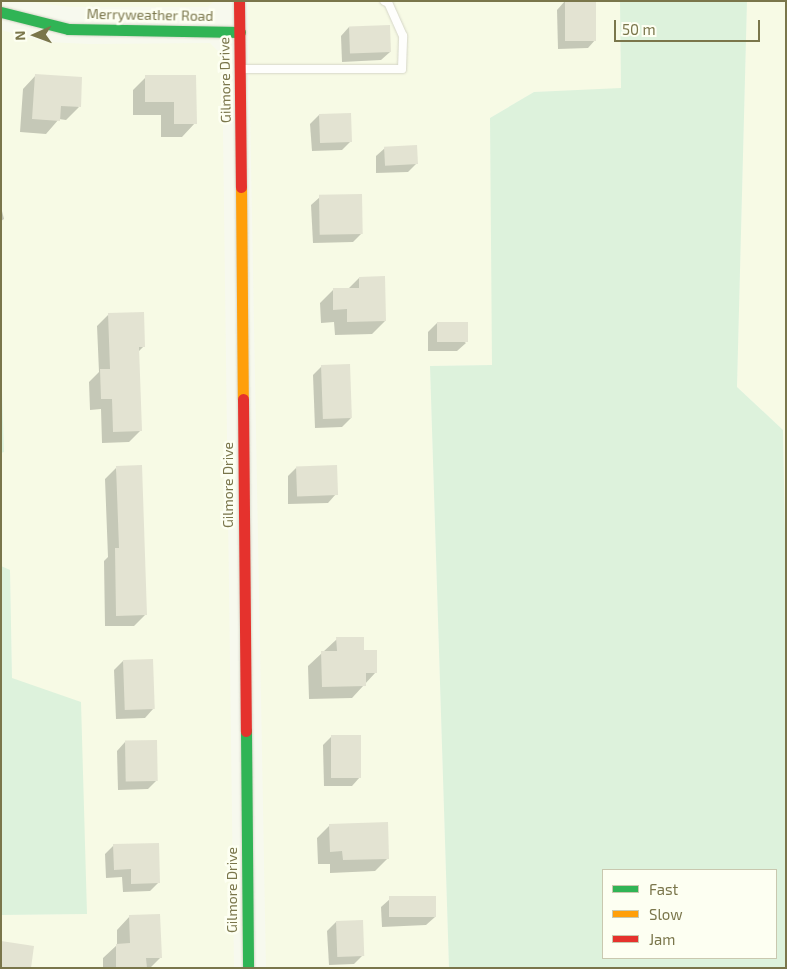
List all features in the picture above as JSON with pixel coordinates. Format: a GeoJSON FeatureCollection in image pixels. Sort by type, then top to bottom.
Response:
{"type":"FeatureCollection","features":[{"type":"Feature","properties":{"kind":"street","name":"Gilmore Drive"},"geometry":{"type":"LineString","coordinates":[[242,2],[240,69],[248,968]]}},
{"type":"Feature","properties":{"kind":"street","name":"Merryweather Road"},"geometry":{"type":"LineString","coordinates":[[1,12],[68,29],[240,32]]}},
{"type":"Feature","properties":{"kind":"lane"},"geometry":{"type":"LineString","coordinates":[[240,69],[402,69],[403,36],[388,3],[384,1]]}},
{"type":"Feature","properties":{"kind":"shaded area"},"geometry":{"type":"Polygon","coordinates":[[[23,1],[214,1],[208,7],[70,7],[23,1]]]}},
{"type":"Feature","properties":{"kind":"shaded area"},"geometry":{"type":"Polygon","coordinates":[[[248,1],[620,1],[621,89],[534,92],[490,118],[493,365],[430,366],[449,968],[266,968],[248,1]]]}},
{"type":"Feature","properties":{"kind":"shaded area"},"geometry":{"type":"Polygon","coordinates":[[[620,1],[747,1],[737,387],[783,430],[786,586],[786,968],[449,968],[430,366],[492,365],[490,118],[534,92],[621,88],[620,1]]]}},
{"type":"Feature","properties":{"kind":"shaded area"},"geometry":{"type":"Polygon","coordinates":[[[747,1],[786,1],[786,586],[783,430],[737,387],[747,1]]]}},
{"type":"Feature","properties":{"kind":"shaded area"},"geometry":{"type":"Polygon","coordinates":[[[1,30],[46,42],[90,44],[210,43],[222,55],[234,968],[1,968],[1,915],[87,914],[12,678],[10,570],[1,566],[1,453],[4,452],[1,362],[1,30]]]}},
{"type":"Feature","properties":{"kind":"shaded area"},"geometry":{"type":"Polygon","coordinates":[[[1,362],[4,452],[1,453],[1,362]]]}},
{"type":"Feature","properties":{"kind":"shaded area"},"geometry":{"type":"Polygon","coordinates":[[[1,566],[10,570],[12,678],[81,702],[87,914],[1,915],[1,566]]]}},
{"type":"Feature","properties":{"kind":"building"},"geometry":{"type":"Polygon","coordinates":[[[565,1],[596,1],[596,41],[565,41],[565,1]]]}},
{"type":"Feature","properties":{"kind":"building"},"geometry":{"type":"Polygon","coordinates":[[[390,25],[391,52],[350,53],[349,26],[390,25]]]}},
{"type":"Feature","properties":{"kind":"building"},"geometry":{"type":"Polygon","coordinates":[[[35,74],[82,77],[81,107],[61,106],[60,121],[32,119],[35,74]]]}},
{"type":"Feature","properties":{"kind":"building"},"geometry":{"type":"Polygon","coordinates":[[[145,75],[196,75],[197,124],[174,124],[174,102],[145,102],[145,75]]]}},
{"type":"Feature","properties":{"kind":"building"},"geometry":{"type":"Polygon","coordinates":[[[351,113],[352,142],[320,143],[319,114],[351,113]]]}},
{"type":"Feature","properties":{"kind":"building"},"geometry":{"type":"Polygon","coordinates":[[[417,145],[418,164],[385,166],[384,147],[417,145]]]}},
{"type":"Feature","properties":{"kind":"building"},"geometry":{"type":"Polygon","coordinates":[[[362,194],[363,234],[320,235],[319,195],[362,194]]]}},
{"type":"Feature","properties":{"kind":"building"},"geometry":{"type":"Polygon","coordinates":[[[385,276],[386,321],[347,322],[347,309],[333,310],[333,288],[359,288],[359,277],[385,276]]]}},
{"type":"Feature","properties":{"kind":"building"},"geometry":{"type":"Polygon","coordinates":[[[144,312],[145,347],[139,347],[142,431],[113,432],[112,399],[101,399],[100,369],[110,369],[108,313],[144,312]]]}},
{"type":"Feature","properties":{"kind":"building"},"geometry":{"type":"Polygon","coordinates":[[[437,322],[468,322],[468,342],[437,342],[437,322]]]}},
{"type":"Feature","properties":{"kind":"building"},"geometry":{"type":"Polygon","coordinates":[[[350,364],[352,418],[323,419],[321,365],[350,364]]]}},
{"type":"Feature","properties":{"kind":"building"},"geometry":{"type":"Polygon","coordinates":[[[142,465],[147,615],[116,616],[115,548],[119,548],[116,466],[142,465]]]}},
{"type":"Feature","properties":{"kind":"building"},"geometry":{"type":"Polygon","coordinates":[[[337,465],[338,495],[297,496],[296,466],[337,465]]]}},
{"type":"Feature","properties":{"kind":"building"},"geometry":{"type":"Polygon","coordinates":[[[336,637],[364,637],[364,650],[377,650],[377,673],[366,673],[366,686],[322,687],[321,651],[337,651],[336,637]]]}},
{"type":"Feature","properties":{"kind":"building"},"geometry":{"type":"Polygon","coordinates":[[[153,659],[155,709],[125,710],[123,660],[153,659]]]}},
{"type":"Feature","properties":{"kind":"building"},"geometry":{"type":"Polygon","coordinates":[[[331,735],[361,735],[361,778],[331,778],[331,735]]]}},
{"type":"Feature","properties":{"kind":"building"},"geometry":{"type":"Polygon","coordinates":[[[157,740],[158,781],[126,782],[125,741],[157,740]]]}},
{"type":"Feature","properties":{"kind":"building"},"geometry":{"type":"Polygon","coordinates":[[[388,822],[389,859],[343,860],[342,851],[330,852],[329,824],[388,822]]]}},
{"type":"Feature","properties":{"kind":"building"},"geometry":{"type":"Polygon","coordinates":[[[159,843],[160,883],[131,884],[131,869],[114,870],[113,844],[159,843]]]}},
{"type":"Feature","properties":{"kind":"building"},"geometry":{"type":"Polygon","coordinates":[[[389,896],[436,896],[436,917],[389,917],[389,896]]]}},
{"type":"Feature","properties":{"kind":"building"},"geometry":{"type":"Polygon","coordinates":[[[160,914],[162,958],[146,958],[147,968],[116,968],[116,944],[130,943],[129,915],[160,914]]]}},
{"type":"Feature","properties":{"kind":"building"},"geometry":{"type":"Polygon","coordinates":[[[363,920],[364,956],[337,957],[336,921],[363,920]]]}},
{"type":"Feature","properties":{"kind":"building"},"geometry":{"type":"Polygon","coordinates":[[[1,941],[34,946],[31,968],[1,968],[1,941]]]}},
{"type":"Feature","properties":{"kind":"traffic: fast"},"geometry":{"type":"LineString","coordinates":[[1,12],[68,29],[240,32]]}},
{"type":"Feature","properties":{"kind":"traffic: fast"},"geometry":{"type":"LineString","coordinates":[[246,731],[248,968]]}},
{"type":"Feature","properties":{"kind":"traffic: slow"},"geometry":{"type":"LineString","coordinates":[[241,187],[243,399]]}},
{"type":"Feature","properties":{"kind":"traffic: jam"},"geometry":{"type":"LineString","coordinates":[[239,1],[241,187]]}},
{"type":"Feature","properties":{"kind":"traffic: jam"},"geometry":{"type":"LineString","coordinates":[[243,399],[246,731]]}}]}
